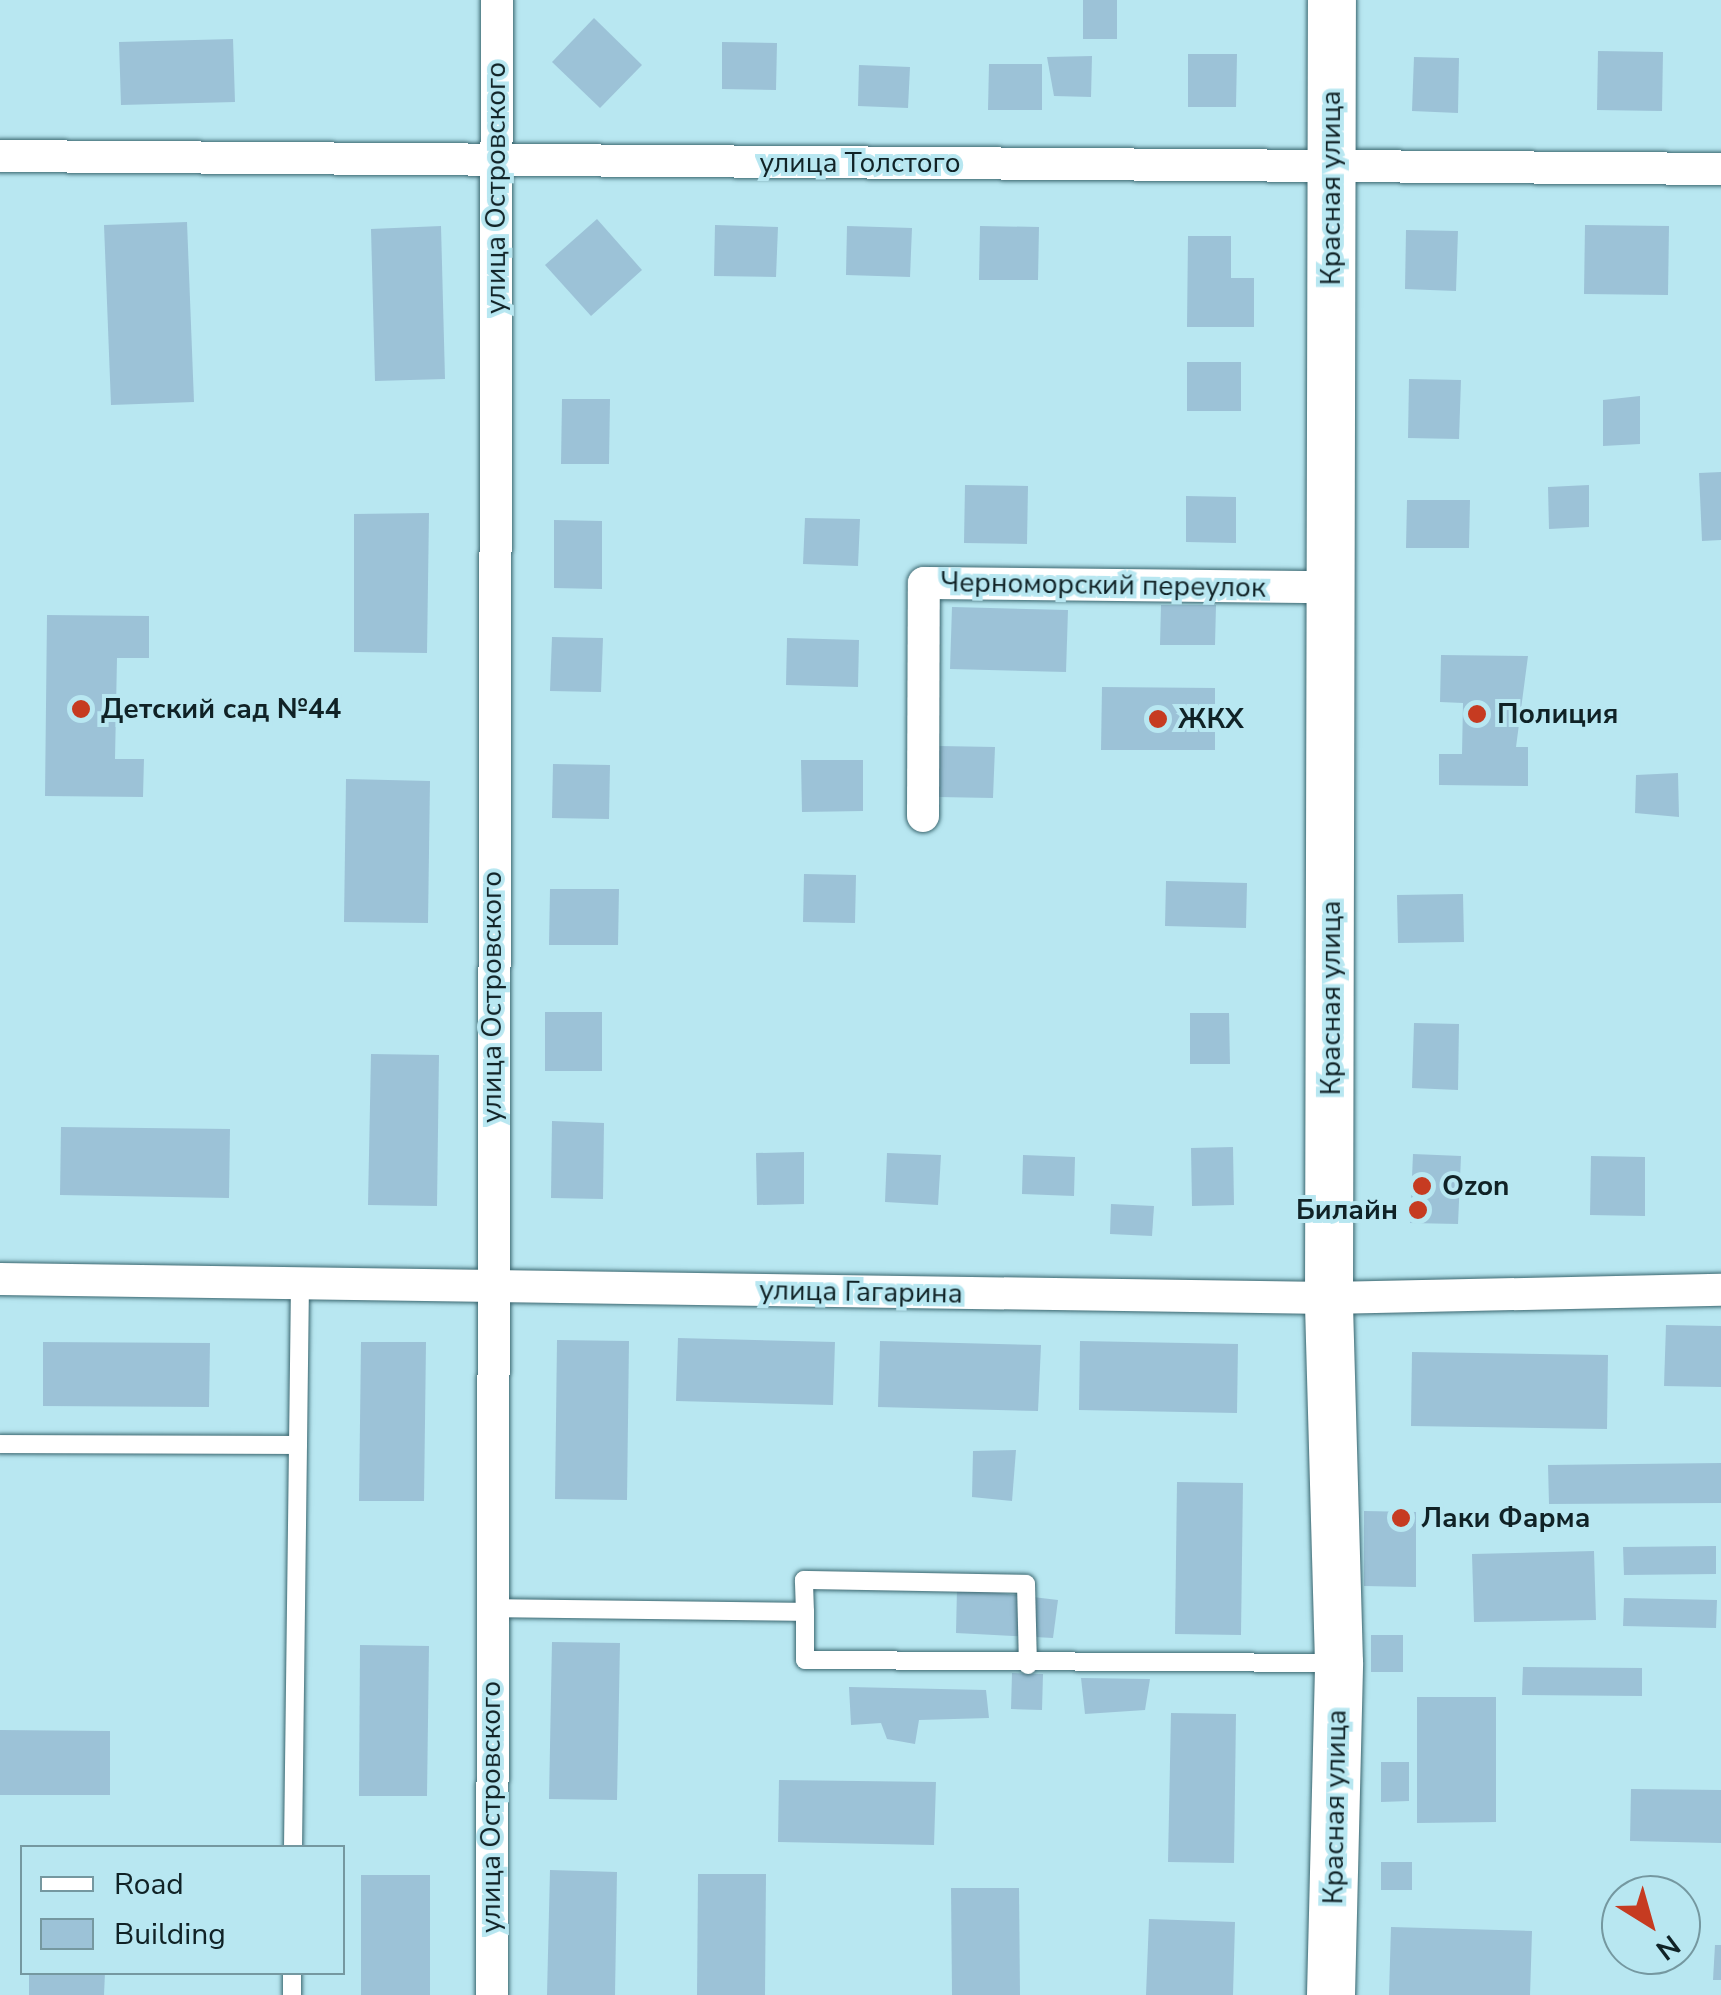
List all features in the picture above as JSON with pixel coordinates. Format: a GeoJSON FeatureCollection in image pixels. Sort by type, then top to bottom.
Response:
{"type":"FeatureCollection","features":[{"type":"Feature","properties":{"kind":"street","name":"улица Островского"},"geometry":{"type":"LineString","coordinates":[[492,1995],[497,0]]}},
{"type":"Feature","properties":{"kind":"street","name":"Красная улица"},"geometry":{"type":"LineString","coordinates":[[1331,1995],[1339,1663],[1329,1298],[1334,587],[1332,0]]}},
{"type":"Feature","properties":{"kind":"street","name":"улица Толстого"},"geometry":{"type":"LineString","coordinates":[[0,156],[1721,169]]}},
{"type":"Feature","properties":{"kind":"street","name":"Черноморский переулок"},"geometry":{"type":"LineString","coordinates":[[923,816],[924,583],[1334,587]]}},
{"type":"Feature","properties":{"kind":"street","name":"улица Гагарина"},"geometry":{"type":"LineString","coordinates":[[0,1279],[1329,1298],[1721,1290]]}},
{"type":"Feature","properties":{"kind":"lane"},"geometry":{"type":"LineString","coordinates":[[293,1845],[300,1284]]}},
{"type":"Feature","properties":{"kind":"lane"},"geometry":{"type":"LineString","coordinates":[[0,1444],[298,1445]]}},
{"type":"Feature","properties":{"kind":"lane"},"geometry":{"type":"LineString","coordinates":[[1028,1665],[1026,1584],[804,1580],[804,1660],[1028,1665],[1339,1663]]}},
{"type":"Feature","properties":{"kind":"lane"},"geometry":{"type":"LineString","coordinates":[[490,1608],[805,1612]]}},
{"type":"Feature","properties":{"kind":"building"},"geometry":{"type":"Polygon","coordinates":[[[1083,0],[1117,0],[1117,39],[1083,39],[1083,0]]]}},
{"type":"Feature","properties":{"kind":"building"},"geometry":{"type":"Polygon","coordinates":[[[594,18],[642,65],[600,108],[552,62],[594,18]]]}},
{"type":"Feature","properties":{"kind":"building"},"geometry":{"type":"Polygon","coordinates":[[[233,39],[235,102],[121,105],[119,42],[233,39]]]}},
{"type":"Feature","properties":{"kind":"building"},"geometry":{"type":"Polygon","coordinates":[[[722,42],[777,43],[776,90],[722,89],[722,42]]]}},
{"type":"Feature","properties":{"kind":"building"},"geometry":{"type":"Polygon","coordinates":[[[1598,51],[1663,52],[1662,111],[1597,110],[1598,51]]]}},
{"type":"Feature","properties":{"kind":"building"},"geometry":{"type":"Polygon","coordinates":[[[1188,54],[1237,54],[1236,107],[1188,107],[1188,54]]]}},
{"type":"Feature","properties":{"kind":"building"},"geometry":{"type":"Polygon","coordinates":[[[1092,56],[1091,97],[1054,96],[1047,57],[1092,56]]]}},
{"type":"Feature","properties":{"kind":"building"},"geometry":{"type":"Polygon","coordinates":[[[1414,57],[1459,58],[1458,113],[1412,111],[1414,57]]]}},
{"type":"Feature","properties":{"kind":"building"},"geometry":{"type":"Polygon","coordinates":[[[989,64],[1042,64],[1042,110],[988,110],[989,64]]]}},
{"type":"Feature","properties":{"kind":"building"},"geometry":{"type":"Polygon","coordinates":[[[859,65],[910,67],[908,108],[858,106],[859,65]]]}},
{"type":"Feature","properties":{"kind":"building"},"geometry":{"type":"Polygon","coordinates":[[[597,219],[642,270],[591,316],[545,265],[597,219]]]}},
{"type":"Feature","properties":{"kind":"building"},"geometry":{"type":"Polygon","coordinates":[[[187,222],[194,402],[111,405],[104,225],[187,222]]]}},
{"type":"Feature","properties":{"kind":"building"},"geometry":{"type":"Polygon","coordinates":[[[715,225],[778,227],[776,277],[714,276],[715,225]]]}},
{"type":"Feature","properties":{"kind":"building"},"geometry":{"type":"Polygon","coordinates":[[[1585,225],[1669,226],[1668,295],[1584,294],[1585,225]]]}},
{"type":"Feature","properties":{"kind":"building"},"geometry":{"type":"Polygon","coordinates":[[[441,226],[445,379],[375,381],[371,229],[441,226]]]}},
{"type":"Feature","properties":{"kind":"building"},"geometry":{"type":"Polygon","coordinates":[[[847,226],[912,228],[910,277],[846,275],[847,226]]]}},
{"type":"Feature","properties":{"kind":"building"},"geometry":{"type":"Polygon","coordinates":[[[980,226],[1039,227],[1038,280],[979,280],[980,226]]]}},
{"type":"Feature","properties":{"kind":"building"},"geometry":{"type":"Polygon","coordinates":[[[1406,230],[1458,231],[1456,291],[1405,289],[1406,230]]]}},
{"type":"Feature","properties":{"kind":"building"},"geometry":{"type":"Polygon","coordinates":[[[1188,236],[1231,236],[1231,278],[1254,278],[1254,327],[1187,327],[1188,236]]]}},
{"type":"Feature","properties":{"kind":"building"},"geometry":{"type":"Polygon","coordinates":[[[1187,362],[1241,362],[1241,411],[1187,411],[1187,362]]]}},
{"type":"Feature","properties":{"kind":"building"},"geometry":{"type":"Polygon","coordinates":[[[1409,379],[1461,380],[1459,439],[1408,438],[1409,379]]]}},
{"type":"Feature","properties":{"kind":"building"},"geometry":{"type":"Polygon","coordinates":[[[1640,396],[1640,444],[1603,446],[1603,400],[1640,396]]]}},
{"type":"Feature","properties":{"kind":"building"},"geometry":{"type":"Polygon","coordinates":[[[562,399],[610,399],[609,464],[561,464],[562,399]]]}},
{"type":"Feature","properties":{"kind":"building"},"geometry":{"type":"Polygon","coordinates":[[[1721,472],[1721,540],[1702,541],[1699,473],[1721,472]]]}},
{"type":"Feature","properties":{"kind":"building"},"geometry":{"type":"Polygon","coordinates":[[[965,485],[1028,486],[1027,544],[964,543],[965,485]]]}},
{"type":"Feature","properties":{"kind":"building"},"geometry":{"type":"Polygon","coordinates":[[[1589,485],[1589,527],[1549,529],[1548,487],[1589,485]]]}},
{"type":"Feature","properties":{"kind":"building"},"geometry":{"type":"Polygon","coordinates":[[[1186,496],[1236,497],[1236,543],[1186,542],[1186,496]]]}},
{"type":"Feature","properties":{"kind":"building"},"geometry":{"type":"Polygon","coordinates":[[[1407,500],[1470,500],[1469,548],[1406,548],[1407,500]]]}},
{"type":"Feature","properties":{"kind":"building"},"geometry":{"type":"Polygon","coordinates":[[[429,513],[427,653],[354,652],[354,514],[429,513]]]}},
{"type":"Feature","properties":{"kind":"building"},"geometry":{"type":"Polygon","coordinates":[[[805,518],[860,519],[858,566],[803,564],[805,518]]]}},
{"type":"Feature","properties":{"kind":"building"},"geometry":{"type":"Polygon","coordinates":[[[554,520],[602,521],[602,589],[554,588],[554,520]]]}},
{"type":"Feature","properties":{"kind":"building"},"geometry":{"type":"Polygon","coordinates":[[[1161,605],[1216,605],[1215,645],[1160,645],[1161,605]]]}},
{"type":"Feature","properties":{"kind":"building"},"geometry":{"type":"Polygon","coordinates":[[[952,607],[1068,610],[1066,672],[950,669],[952,607]]]}},
{"type":"Feature","properties":{"kind":"building","name":"Детский сад №44"},"geometry":{"type":"Polygon","coordinates":[[[47,615],[149,616],[149,658],[117,658],[115,759],[144,759],[143,797],[45,796],[47,615]]]}},
{"type":"Feature","properties":{"kind":"building"},"geometry":{"type":"Polygon","coordinates":[[[552,637],[603,638],[601,692],[550,691],[552,637]]]}},
{"type":"Feature","properties":{"kind":"building"},"geometry":{"type":"Polygon","coordinates":[[[787,638],[859,640],[858,687],[786,685],[787,638]]]}},
{"type":"Feature","properties":{"kind":"building","name":"Полиция"},"geometry":{"type":"Polygon","coordinates":[[[1441,655],[1528,656],[1516,747],[1528,747],[1528,786],[1439,785],[1439,754],[1462,754],[1463,703],[1440,702],[1441,655]]]}},
{"type":"Feature","properties":{"kind":"building","name":"ЖКХ"},"geometry":{"type":"Polygon","coordinates":[[[1102,687],[1215,688],[1215,750],[1101,750],[1102,687]]]}},
{"type":"Feature","properties":{"kind":"building"},"geometry":{"type":"Polygon","coordinates":[[[939,746],[995,747],[993,798],[938,797],[939,746]]]}},
{"type":"Feature","properties":{"kind":"building"},"geometry":{"type":"Polygon","coordinates":[[[801,760],[863,760],[863,811],[802,812],[801,760]]]}},
{"type":"Feature","properties":{"kind":"building"},"geometry":{"type":"Polygon","coordinates":[[[553,764],[610,765],[609,819],[552,818],[553,764]]]}},
{"type":"Feature","properties":{"kind":"building"},"geometry":{"type":"Polygon","coordinates":[[[1678,773],[1679,817],[1635,813],[1636,775],[1678,773]]]}},
{"type":"Feature","properties":{"kind":"building"},"geometry":{"type":"Polygon","coordinates":[[[346,779],[430,781],[428,923],[344,922],[346,779]]]}},
{"type":"Feature","properties":{"kind":"building"},"geometry":{"type":"Polygon","coordinates":[[[804,874],[856,875],[855,923],[803,922],[804,874]]]}},
{"type":"Feature","properties":{"kind":"building"},"geometry":{"type":"Polygon","coordinates":[[[1166,881],[1247,883],[1246,928],[1165,926],[1166,881]]]}},
{"type":"Feature","properties":{"kind":"building"},"geometry":{"type":"Polygon","coordinates":[[[550,889],[619,889],[618,945],[549,945],[550,889]]]}},
{"type":"Feature","properties":{"kind":"building"},"geometry":{"type":"Polygon","coordinates":[[[1463,894],[1464,942],[1398,943],[1397,895],[1463,894]]]}},
{"type":"Feature","properties":{"kind":"building"},"geometry":{"type":"Polygon","coordinates":[[[545,1012],[602,1012],[602,1071],[545,1071],[545,1012]]]}},
{"type":"Feature","properties":{"kind":"building"},"geometry":{"type":"Polygon","coordinates":[[[1190,1013],[1229,1013],[1230,1064],[1190,1064],[1190,1013]]]}},
{"type":"Feature","properties":{"kind":"building"},"geometry":{"type":"Polygon","coordinates":[[[1414,1023],[1459,1024],[1458,1090],[1412,1088],[1414,1023]]]}},
{"type":"Feature","properties":{"kind":"building"},"geometry":{"type":"Polygon","coordinates":[[[371,1054],[439,1055],[437,1206],[368,1205],[371,1054]]]}},
{"type":"Feature","properties":{"kind":"building"},"geometry":{"type":"Polygon","coordinates":[[[552,1121],[604,1123],[603,1199],[551,1198],[552,1121]]]}},
{"type":"Feature","properties":{"kind":"building"},"geometry":{"type":"Polygon","coordinates":[[[61,1127],[230,1129],[229,1198],[60,1195],[61,1127]]]}},
{"type":"Feature","properties":{"kind":"building"},"geometry":{"type":"Polygon","coordinates":[[[1233,1147],[1234,1205],[1192,1206],[1191,1148],[1233,1147]]]}},
{"type":"Feature","properties":{"kind":"building"},"geometry":{"type":"Polygon","coordinates":[[[804,1152],[804,1204],[757,1205],[756,1153],[804,1152]]]}},
{"type":"Feature","properties":{"kind":"building"},"geometry":{"type":"Polygon","coordinates":[[[887,1153],[941,1155],[938,1205],[885,1202],[887,1153]]]}},
{"type":"Feature","properties":{"kind":"building"},"geometry":{"type":"Polygon","coordinates":[[[1413,1154],[1461,1156],[1458,1224],[1410,1223],[1413,1154]]]}},
{"type":"Feature","properties":{"kind":"building"},"geometry":{"type":"Polygon","coordinates":[[[1023,1155],[1075,1157],[1074,1196],[1022,1194],[1023,1155]]]}},
{"type":"Feature","properties":{"kind":"building"},"geometry":{"type":"Polygon","coordinates":[[[1591,1156],[1645,1157],[1645,1216],[1590,1215],[1591,1156]]]}},
{"type":"Feature","properties":{"kind":"building"},"geometry":{"type":"Polygon","coordinates":[[[1111,1204],[1154,1206],[1152,1236],[1110,1234],[1111,1204]]]}},
{"type":"Feature","properties":{"kind":"building"},"geometry":{"type":"Polygon","coordinates":[[[1666,1325],[1721,1326],[1721,1387],[1664,1386],[1666,1325]]]}},
{"type":"Feature","properties":{"kind":"building"},"geometry":{"type":"Polygon","coordinates":[[[678,1338],[835,1342],[833,1405],[676,1401],[678,1338]]]}},
{"type":"Feature","properties":{"kind":"building"},"geometry":{"type":"Polygon","coordinates":[[[557,1340],[629,1341],[627,1500],[555,1499],[557,1340]]]}},
{"type":"Feature","properties":{"kind":"building"},"geometry":{"type":"Polygon","coordinates":[[[880,1341],[1041,1345],[1038,1411],[878,1407],[880,1341]]]}},
{"type":"Feature","properties":{"kind":"building"},"geometry":{"type":"Polygon","coordinates":[[[1080,1341],[1238,1344],[1237,1413],[1079,1410],[1080,1341]]]}},
{"type":"Feature","properties":{"kind":"building"},"geometry":{"type":"Polygon","coordinates":[[[43,1342],[210,1343],[209,1407],[43,1406],[43,1342]]]}},
{"type":"Feature","properties":{"kind":"building"},"geometry":{"type":"Polygon","coordinates":[[[361,1342],[426,1342],[424,1501],[359,1501],[361,1342]]]}},
{"type":"Feature","properties":{"kind":"building"},"geometry":{"type":"Polygon","coordinates":[[[1412,1352],[1608,1355],[1607,1429],[1411,1426],[1412,1352]]]}},
{"type":"Feature","properties":{"kind":"building"},"geometry":{"type":"Polygon","coordinates":[[[1016,1450],[1012,1501],[972,1497],[973,1451],[1016,1450]]]}},
{"type":"Feature","properties":{"kind":"building"},"geometry":{"type":"Polygon","coordinates":[[[1721,1463],[1721,1503],[1549,1504],[1548,1465],[1721,1463]]]}},
{"type":"Feature","properties":{"kind":"building"},"geometry":{"type":"Polygon","coordinates":[[[1177,1482],[1243,1483],[1241,1635],[1175,1634],[1177,1482]]]}},
{"type":"Feature","properties":{"kind":"building"},"geometry":{"type":"Polygon","coordinates":[[[1364,1511],[1416,1512],[1416,1587],[1364,1586],[1364,1511]]]}},
{"type":"Feature","properties":{"kind":"building"},"geometry":{"type":"Polygon","coordinates":[[[1716,1546],[1716,1574],[1624,1575],[1623,1547],[1716,1546]]]}},
{"type":"Feature","properties":{"kind":"building"},"geometry":{"type":"Polygon","coordinates":[[[1594,1551],[1596,1620],[1474,1622],[1472,1554],[1594,1551]]]}},
{"type":"Feature","properties":{"kind":"building"},"geometry":{"type":"Polygon","coordinates":[[[957,1588],[1058,1600],[1053,1638],[956,1633],[957,1588]]]}},
{"type":"Feature","properties":{"kind":"building"},"geometry":{"type":"Polygon","coordinates":[[[1624,1598],[1717,1600],[1716,1628],[1623,1626],[1624,1598]]]}},
{"type":"Feature","properties":{"kind":"building"},"geometry":{"type":"Polygon","coordinates":[[[1371,1635],[1403,1635],[1403,1672],[1371,1672],[1371,1635]]]}},
{"type":"Feature","properties":{"kind":"building"},"geometry":{"type":"Polygon","coordinates":[[[552,1642],[620,1643],[617,1800],[549,1799],[552,1642]]]}},
{"type":"Feature","properties":{"kind":"building"},"geometry":{"type":"Polygon","coordinates":[[[360,1645],[429,1646],[427,1796],[359,1796],[360,1645]]]}},
{"type":"Feature","properties":{"kind":"building"},"geometry":{"type":"Polygon","coordinates":[[[1523,1667],[1642,1668],[1642,1696],[1522,1695],[1523,1667]]]}},
{"type":"Feature","properties":{"kind":"building"},"geometry":{"type":"Polygon","coordinates":[[[1012,1673],[1043,1674],[1042,1710],[1011,1709],[1012,1673]]]}},
{"type":"Feature","properties":{"kind":"building"},"geometry":{"type":"Polygon","coordinates":[[[1081,1678],[1150,1679],[1145,1710],[1085,1714],[1081,1678]]]}},
{"type":"Feature","properties":{"kind":"building"},"geometry":{"type":"Polygon","coordinates":[[[849,1687],[986,1690],[989,1718],[919,1720],[915,1744],[887,1739],[881,1723],[851,1725],[849,1687]]]}},
{"type":"Feature","properties":{"kind":"building"},"geometry":{"type":"Polygon","coordinates":[[[1417,1697],[1496,1697],[1496,1822],[1417,1823],[1417,1697]]]}},
{"type":"Feature","properties":{"kind":"building"},"geometry":{"type":"Polygon","coordinates":[[[1171,1713],[1236,1714],[1234,1863],[1168,1862],[1171,1713]]]}},
{"type":"Feature","properties":{"kind":"building"},"geometry":{"type":"Polygon","coordinates":[[[0,1730],[110,1731],[110,1795],[0,1795],[0,1730]]]}},
{"type":"Feature","properties":{"kind":"building"},"geometry":{"type":"Polygon","coordinates":[[[1381,1762],[1409,1762],[1409,1801],[1381,1802],[1381,1762]]]}},
{"type":"Feature","properties":{"kind":"building"},"geometry":{"type":"Polygon","coordinates":[[[779,1780],[936,1782],[934,1845],[778,1842],[779,1780]]]}},
{"type":"Feature","properties":{"kind":"building"},"geometry":{"type":"Polygon","coordinates":[[[1631,1789],[1721,1790],[1721,1843],[1630,1841],[1631,1789]]]}},
{"type":"Feature","properties":{"kind":"building"},"geometry":{"type":"Polygon","coordinates":[[[1381,1862],[1412,1862],[1412,1890],[1381,1890],[1381,1862]]]}},
{"type":"Feature","properties":{"kind":"building"},"geometry":{"type":"Polygon","coordinates":[[[550,1870],[617,1872],[615,1995],[547,1995],[550,1870]]]}},
{"type":"Feature","properties":{"kind":"building"},"geometry":{"type":"Polygon","coordinates":[[[698,1874],[766,1874],[765,1995],[697,1995],[698,1874]]]}},
{"type":"Feature","properties":{"kind":"building"},"geometry":{"type":"Polygon","coordinates":[[[361,1875],[430,1875],[430,1995],[361,1995],[361,1875]]]}},
{"type":"Feature","properties":{"kind":"building"},"geometry":{"type":"Polygon","coordinates":[[[951,1888],[1019,1888],[1020,1995],[952,1995],[951,1888]]]}},
{"type":"Feature","properties":{"kind":"building"},"geometry":{"type":"Polygon","coordinates":[[[1149,1919],[1235,1922],[1233,1995],[1146,1995],[1149,1919]]]}},
{"type":"Feature","properties":{"kind":"building"},"geometry":{"type":"Polygon","coordinates":[[[1391,1927],[1532,1931],[1530,1995],[1389,1995],[1391,1927]]]}},
{"type":"Feature","properties":{"kind":"building"},"geometry":{"type":"Polygon","coordinates":[[[1715,1945],[1721,1945],[1721,1980],[1713,1980],[1715,1945]]]}},
{"type":"Feature","properties":{"kind":"building"},"geometry":{"type":"Polygon","coordinates":[[[29,1975],[105,1975],[104,1995],[29,1995],[29,1975]]]}},
{"type":"Feature","properties":{"kind":"place","name":"Детский сад №44"},"geometry":{"type":"Point","coordinates":[81,709]}},
{"type":"Feature","properties":{"kind":"place","name":"Полиция"},"geometry":{"type":"Point","coordinates":[1477,714]}},
{"type":"Feature","properties":{"kind":"place","name":"ЖКХ"},"geometry":{"type":"Point","coordinates":[1158,719]}},
{"type":"Feature","properties":{"kind":"place","name":"Ozon"},"geometry":{"type":"Point","coordinates":[1422,1186]}},
{"type":"Feature","properties":{"kind":"place","name":"Билайн"},"geometry":{"type":"Point","coordinates":[1418,1210]}},
{"type":"Feature","properties":{"kind":"place","name":"Лаки Фарма"},"geometry":{"type":"Point","coordinates":[1401,1518]}}]}
